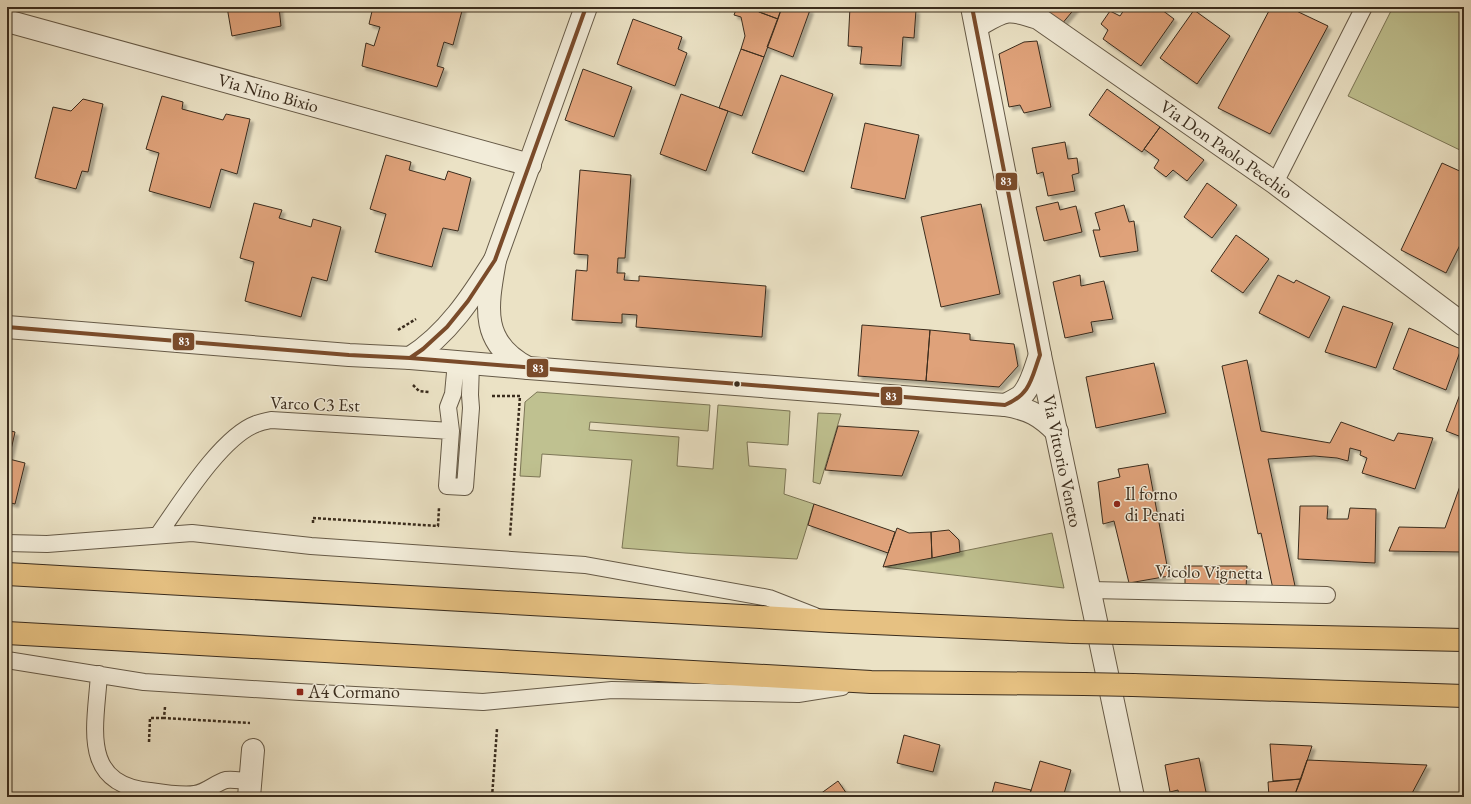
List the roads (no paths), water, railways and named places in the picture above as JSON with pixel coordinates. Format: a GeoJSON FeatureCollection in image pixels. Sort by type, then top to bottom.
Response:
{"type":"FeatureCollection","features":[{"type":"Feature","properties":{"kind":"highway"},"geometry":{"type":"LineString","coordinates":[[7,574],[830,621],[1072,632],[1464,640]]}},
{"type":"Feature","properties":{"kind":"highway"},"geometry":{"type":"LineString","coordinates":[[7,633],[871,682],[1132,685],[1464,696]]}},
{"type":"Feature","properties":{"kind":"street"},"geometry":{"type":"LineString","coordinates":[[528,368],[509,356],[498,341],[490,326],[488,309],[495,260],[586,7]]}},
{"type":"Feature","properties":{"kind":"street","name":"Via Don Paolo Pecchio"},"geometry":{"type":"LineString","coordinates":[[974,17],[1006,11],[1034,12],[1275,183],[1464,325]]}},
{"type":"Feature","properties":{"kind":"street","name":"Via Vittorio Veneto"},"geometry":{"type":"LineString","coordinates":[[974,17],[1040,355],[1133,797]]}},
{"type":"Feature","properties":{"kind":"street","name":"Via Nino Bixio"},"geometry":{"type":"LineString","coordinates":[[7,22],[530,165]]}},
{"type":"Feature","properties":{"kind":"street"},"geometry":{"type":"LineString","coordinates":[[410,358],[430,343],[450,323],[480,284],[495,260]]}},
{"type":"Feature","properties":{"kind":"street"},"geometry":{"type":"LineString","coordinates":[[7,327],[349,355],[463,362],[1006,405],[1024,408],[1035,413],[1057,432]]}},
{"type":"Feature","properties":{"kind":"street"},"geometry":{"type":"LineString","coordinates":[[1006,405],[1020,397],[1027,387],[1034,373],[1040,355]]}},
{"type":"Feature","properties":{"kind":"street"},"geometry":{"type":"LineString","coordinates":[[250,789],[253,750]]}},
{"type":"Feature","properties":{"kind":"lane"},"geometry":{"type":"LineString","coordinates":[[1275,183],[1364,7]]}},
{"type":"Feature","properties":{"kind":"lane"},"geometry":{"type":"LineString","coordinates":[[463,362],[470,395],[471,408],[465,487],[447,486],[451,432],[448,407],[454,394],[463,362]]}},
{"type":"Feature","properties":{"kind":"lane","name":"Varco C3 Est"},"geometry":{"type":"LineString","coordinates":[[158,535],[204,471],[224,447],[241,432],[256,424],[271,420],[451,432]]}},
{"type":"Feature","properties":{"kind":"lane"},"geometry":{"type":"LineString","coordinates":[[7,543],[47,544],[192,533],[311,546],[585,565],[769,598],[830,621]]}},
{"type":"Feature","properties":{"kind":"lane","name":"Vicolo Vignetta"},"geometry":{"type":"LineString","coordinates":[[1090,590],[1327,595]]}},
{"type":"Feature","properties":{"kind":"lane"},"geometry":{"type":"LineString","coordinates":[[7,660],[152,682],[308,693],[483,702],[612,690],[798,694],[871,682]]}},
{"type":"Feature","properties":{"kind":"lane"},"geometry":{"type":"LineString","coordinates":[[99,674],[95,743],[102,766],[110,776],[131,788],[144,791],[194,794],[227,780],[250,789]]}},
{"type":"Feature","properties":{"kind":"place","name":"Il forno di Penati"},"geometry":{"type":"Point","coordinates":[1117,504]}},
{"type":"Feature","properties":{"kind":"place","name":"A4 Cormano"},"geometry":{"type":"Point","coordinates":[300,692]}}]}
